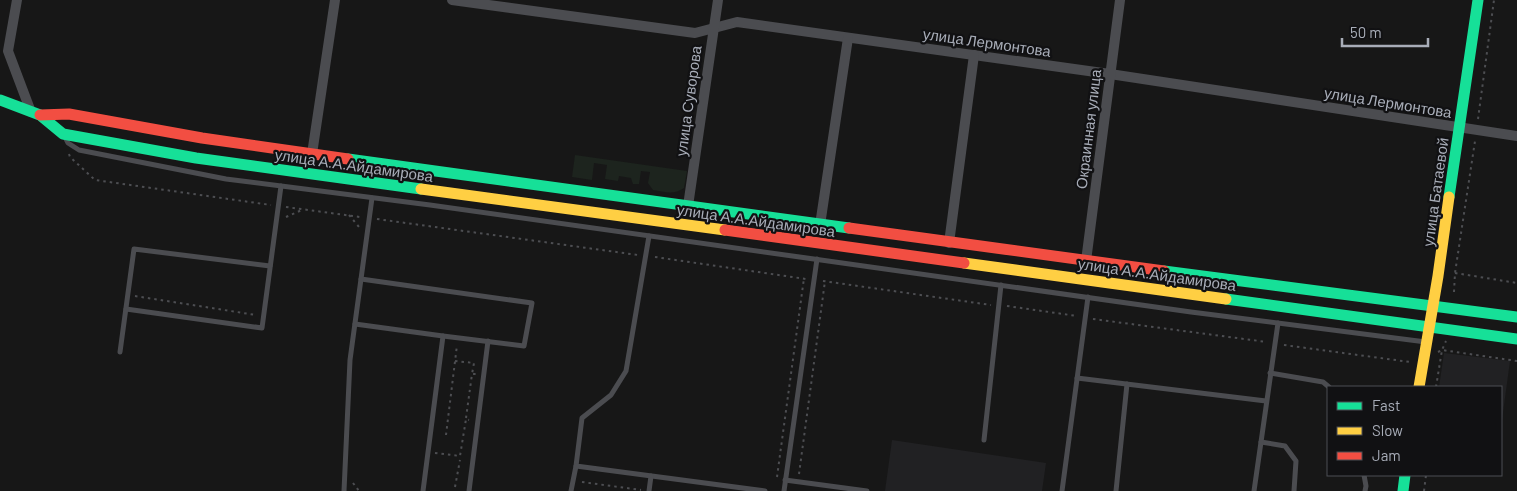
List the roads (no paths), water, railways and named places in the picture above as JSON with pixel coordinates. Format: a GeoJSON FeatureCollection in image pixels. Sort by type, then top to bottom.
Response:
{"type":"FeatureCollection","features":[{"type":"Feature","properties":{"kind":"main road","name":"улица Батаевой"},"geometry":{"type":"LineString","coordinates":[[1420,386],[1478,0]]}},
{"type":"Feature","properties":{"kind":"main road","name":"улица А.А.Айдамирова"},"geometry":{"type":"LineString","coordinates":[[0,100],[36,113],[69,114],[202,138],[312,154],[1086,261],[1517,317]]}},
{"type":"Feature","properties":{"kind":"main road","name":"улица А.А.Айдамирова"},"geometry":{"type":"LineString","coordinates":[[36,113],[66,139],[1517,338]]}},
{"type":"Feature","properties":{"kind":"main road"},"geometry":{"type":"LineString","coordinates":[[66,139],[69,114]]}},
{"type":"Feature","properties":{"kind":"main road"},"geometry":{"type":"LineString","coordinates":[[1403,491],[1405,476]]}},
{"type":"Feature","properties":{"kind":"street"},"geometry":{"type":"LineString","coordinates":[[17,0],[4,53],[36,113]]}},
{"type":"Feature","properties":{"kind":"street"},"geometry":{"type":"LineString","coordinates":[[312,154],[335,0]]}},
{"type":"Feature","properties":{"kind":"street","name":"улица Лермонтова"},"geometry":{"type":"LineString","coordinates":[[452,0],[695,32],[737,22],[1110,74],[1517,136]]}},
{"type":"Feature","properties":{"kind":"street","name":"улица Суворова"},"geometry":{"type":"LineString","coordinates":[[688,206],[718,0]]}},
{"type":"Feature","properties":{"kind":"street","name":"Окраинная улица"},"geometry":{"type":"LineString","coordinates":[[1086,261],[1120,0]]}},
{"type":"Feature","properties":{"kind":"street"},"geometry":{"type":"LineString","coordinates":[[820,225],[848,38]]}},
{"type":"Feature","properties":{"kind":"street"},"geometry":{"type":"LineString","coordinates":[[949,242],[974,56]]}},
{"type":"Feature","properties":{"kind":"lane"},"geometry":{"type":"LineString","coordinates":[[66,139],[80,150],[226,179],[1427,342]]}},
{"type":"Feature","properties":{"kind":"lane"},"geometry":{"type":"LineString","coordinates":[[126,309],[262,328],[281,186]]}},
{"type":"Feature","properties":{"kind":"lane"},"geometry":{"type":"LineString","coordinates":[[344,491],[350,360],[372,198]]}},
{"type":"Feature","properties":{"kind":"lane"},"geometry":{"type":"LineString","coordinates":[[571,491],[582,418],[611,395],[626,371],[649,236]]}},
{"type":"Feature","properties":{"kind":"lane"},"geometry":{"type":"LineString","coordinates":[[120,352],[134,249],[270,266]]}},
{"type":"Feature","properties":{"kind":"lane"},"geometry":{"type":"LineString","coordinates":[[784,491],[817,259]]}},
{"type":"Feature","properties":{"kind":"lane"},"geometry":{"type":"LineString","coordinates":[[355,324],[524,346],[532,303],[361,279]]}},
{"type":"Feature","properties":{"kind":"lane"},"geometry":{"type":"LineString","coordinates":[[984,440],[1001,285]]}},
{"type":"Feature","properties":{"kind":"lane"},"geometry":{"type":"LineString","coordinates":[[1062,491],[1088,297]]}},
{"type":"Feature","properties":{"kind":"lane"},"geometry":{"type":"LineString","coordinates":[[1254,491],[1278,323]]}},
{"type":"Feature","properties":{"kind":"lane"},"geometry":{"type":"LineString","coordinates":[[423,491],[443,336]]}},
{"type":"Feature","properties":{"kind":"lane"},"geometry":{"type":"LineString","coordinates":[[469,491],[488,341]]}},
{"type":"Feature","properties":{"kind":"lane"},"geometry":{"type":"LineString","coordinates":[[1270,373],[1323,382],[1328,386]]}},
{"type":"Feature","properties":{"kind":"lane"},"geometry":{"type":"LineString","coordinates":[[1077,378],[1266,401]]}},
{"type":"Feature","properties":{"kind":"lane"},"geometry":{"type":"LineString","coordinates":[[1116,491],[1127,384]]}},
{"type":"Feature","properties":{"kind":"lane"},"geometry":{"type":"LineString","coordinates":[[1261,442],[1285,446],[1296,461],[1294,491]]}},
{"type":"Feature","properties":{"kind":"lane"},"geometry":{"type":"LineString","coordinates":[[576,466],[765,491]]}},
{"type":"Feature","properties":{"kind":"lane"},"geometry":{"type":"LineString","coordinates":[[649,491],[651,476]]}},
{"type":"Feature","properties":{"kind":"lane"},"geometry":{"type":"LineString","coordinates":[[1364,476],[1365,491]]}},
{"type":"Feature","properties":{"kind":"lane"},"geometry":{"type":"LineString","coordinates":[[785,480],[867,491]]}}]}
